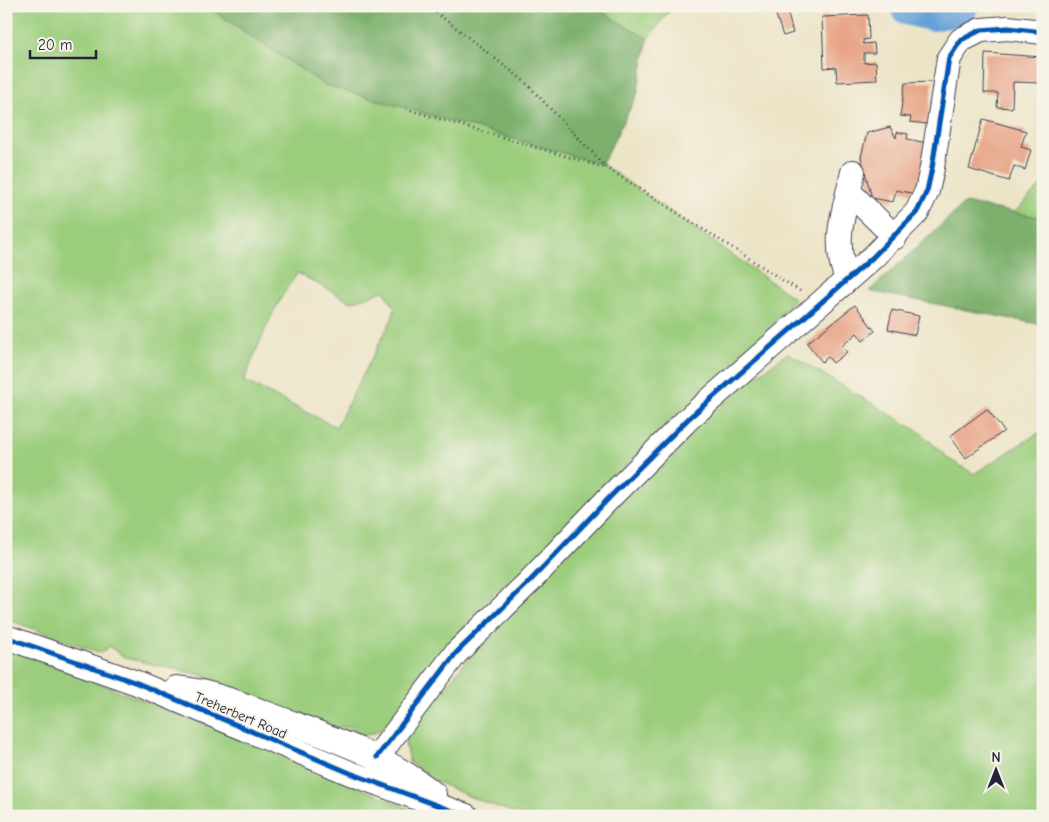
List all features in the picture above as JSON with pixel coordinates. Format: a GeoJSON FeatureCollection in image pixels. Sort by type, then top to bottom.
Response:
{"type":"FeatureCollection","features":[{"type":"Feature","properties":{"kind":"street"},"geometry":{"type":"LineString","coordinates":[[377,758],[456,653],[528,583],[688,419],[895,237],[917,212],[927,191],[949,58],[961,40],[981,30],[1008,28],[1043,32]]}},
{"type":"Feature","properties":{"kind":"street"},"geometry":{"type":"LineString","coordinates":[[847,279],[842,265],[838,235],[851,182],[895,237]]}},
{"type":"Feature","properties":{"kind":"street","name":"Treherbert Road"},"geometry":{"type":"LineString","coordinates":[[6,637],[137,683],[350,772],[461,814]]}},
{"type":"Feature","properties":{"kind":"street"},"geometry":{"type":"LineString","coordinates":[[137,683],[181,688],[236,702],[377,758],[428,789],[461,814]]}},
{"type":"Feature","properties":{"kind":"path"},"geometry":{"type":"LineString","coordinates":[[428,6],[524,81],[607,168],[819,303]]}},
{"type":"Feature","properties":{"kind":"path"},"geometry":{"type":"LineString","coordinates":[[406,109],[607,168]]}},
{"type":"Feature","properties":{"kind":"green space"},"geometry":{"type":"Polygon","coordinates":[[[6,6],[206,6],[325,85],[602,164],[794,298],[755,346],[665,425],[534,564],[500,588],[477,610],[399,712],[380,731],[359,737],[352,727],[334,727],[257,701],[201,675],[125,658],[109,646],[101,653],[6,619],[6,6]],[[298,273],[274,311],[244,381],[336,427],[392,319],[395,308],[384,291],[351,302],[298,273]]]}},
{"type":"Feature","properties":{"kind":"green space"},"geometry":{"type":"Polygon","coordinates":[[[206,6],[592,6],[648,39],[637,95],[602,164],[325,85],[206,6]]]}},
{"type":"Feature","properties":{"kind":"green space"},"geometry":{"type":"Polygon","coordinates":[[[592,6],[673,6],[648,39],[592,6]]]}},
{"type":"Feature","properties":{"kind":"green space"},"geometry":{"type":"Polygon","coordinates":[[[1043,183],[1043,218],[1014,213],[1043,183]]]}},
{"type":"Feature","properties":{"kind":"green space"},"geometry":{"type":"Polygon","coordinates":[[[965,203],[1043,218],[1043,325],[869,291],[965,203]]]}},
{"type":"Feature","properties":{"kind":"green space"},"geometry":{"type":"Polygon","coordinates":[[[788,353],[921,433],[949,459],[974,474],[1043,430],[1043,816],[523,816],[473,798],[435,781],[409,762],[405,742],[410,731],[493,627],[716,405],[788,353]]]}},
{"type":"Feature","properties":{"kind":"green space"},"geometry":{"type":"Polygon","coordinates":[[[6,648],[253,742],[426,816],[6,816],[6,648]]]}},
{"type":"Feature","properties":{"kind":"building"},"geometry":{"type":"Polygon","coordinates":[[[773,6],[796,6],[787,10],[793,33],[783,36],[773,6]]]}},
{"type":"Feature","properties":{"kind":"building"},"geometry":{"type":"Polygon","coordinates":[[[868,15],[869,39],[863,40],[863,44],[874,43],[875,53],[864,53],[864,63],[876,62],[877,80],[837,82],[836,67],[824,68],[822,17],[868,15]]]}},
{"type":"Feature","properties":{"kind":"building"},"geometry":{"type":"Polygon","coordinates":[[[985,53],[1043,57],[1043,83],[1013,82],[1012,108],[997,107],[998,93],[984,93],[985,53]]]}},
{"type":"Feature","properties":{"kind":"building"},"geometry":{"type":"Polygon","coordinates":[[[933,82],[927,124],[910,122],[911,117],[900,116],[905,83],[933,82]]]}},
{"type":"Feature","properties":{"kind":"building"},"geometry":{"type":"Polygon","coordinates":[[[983,119],[1026,131],[1021,147],[1031,150],[1025,170],[1014,166],[1009,181],[969,169],[983,119]]]}},
{"type":"Feature","properties":{"kind":"building"},"geometry":{"type":"Polygon","coordinates":[[[890,127],[896,138],[897,132],[908,134],[907,139],[927,143],[916,194],[896,190],[893,202],[872,198],[861,157],[867,133],[890,127]]]}},
{"type":"Feature","properties":{"kind":"building"},"geometry":{"type":"Polygon","coordinates":[[[855,305],[875,331],[863,341],[857,333],[842,346],[847,352],[833,363],[828,357],[822,362],[807,343],[855,305]]]}},
{"type":"Feature","properties":{"kind":"building"},"geometry":{"type":"Polygon","coordinates":[[[892,310],[919,316],[915,335],[888,329],[892,310]]]}},
{"type":"Feature","properties":{"kind":"building"},"geometry":{"type":"Polygon","coordinates":[[[987,409],[1004,431],[966,458],[950,436],[987,409]]]}},
{"type":"Feature","properties":{"kind":"waterway"},"geometry":{"type":"LineString","coordinates":[[910,6],[932,11],[958,6]]}},
{"type":"Feature","properties":{"kind":"cycle path"},"geometry":{"type":"LineString","coordinates":[[377,757],[456,653],[528,583],[610,497],[688,419],[872,258],[917,212],[927,191],[932,168],[949,58],[961,40],[981,30],[1008,28],[1043,32]]}},
{"type":"Feature","properties":{"kind":"cycle path"},"geometry":{"type":"LineString","coordinates":[[6,637],[137,683],[350,773],[466,816]]}}]}
